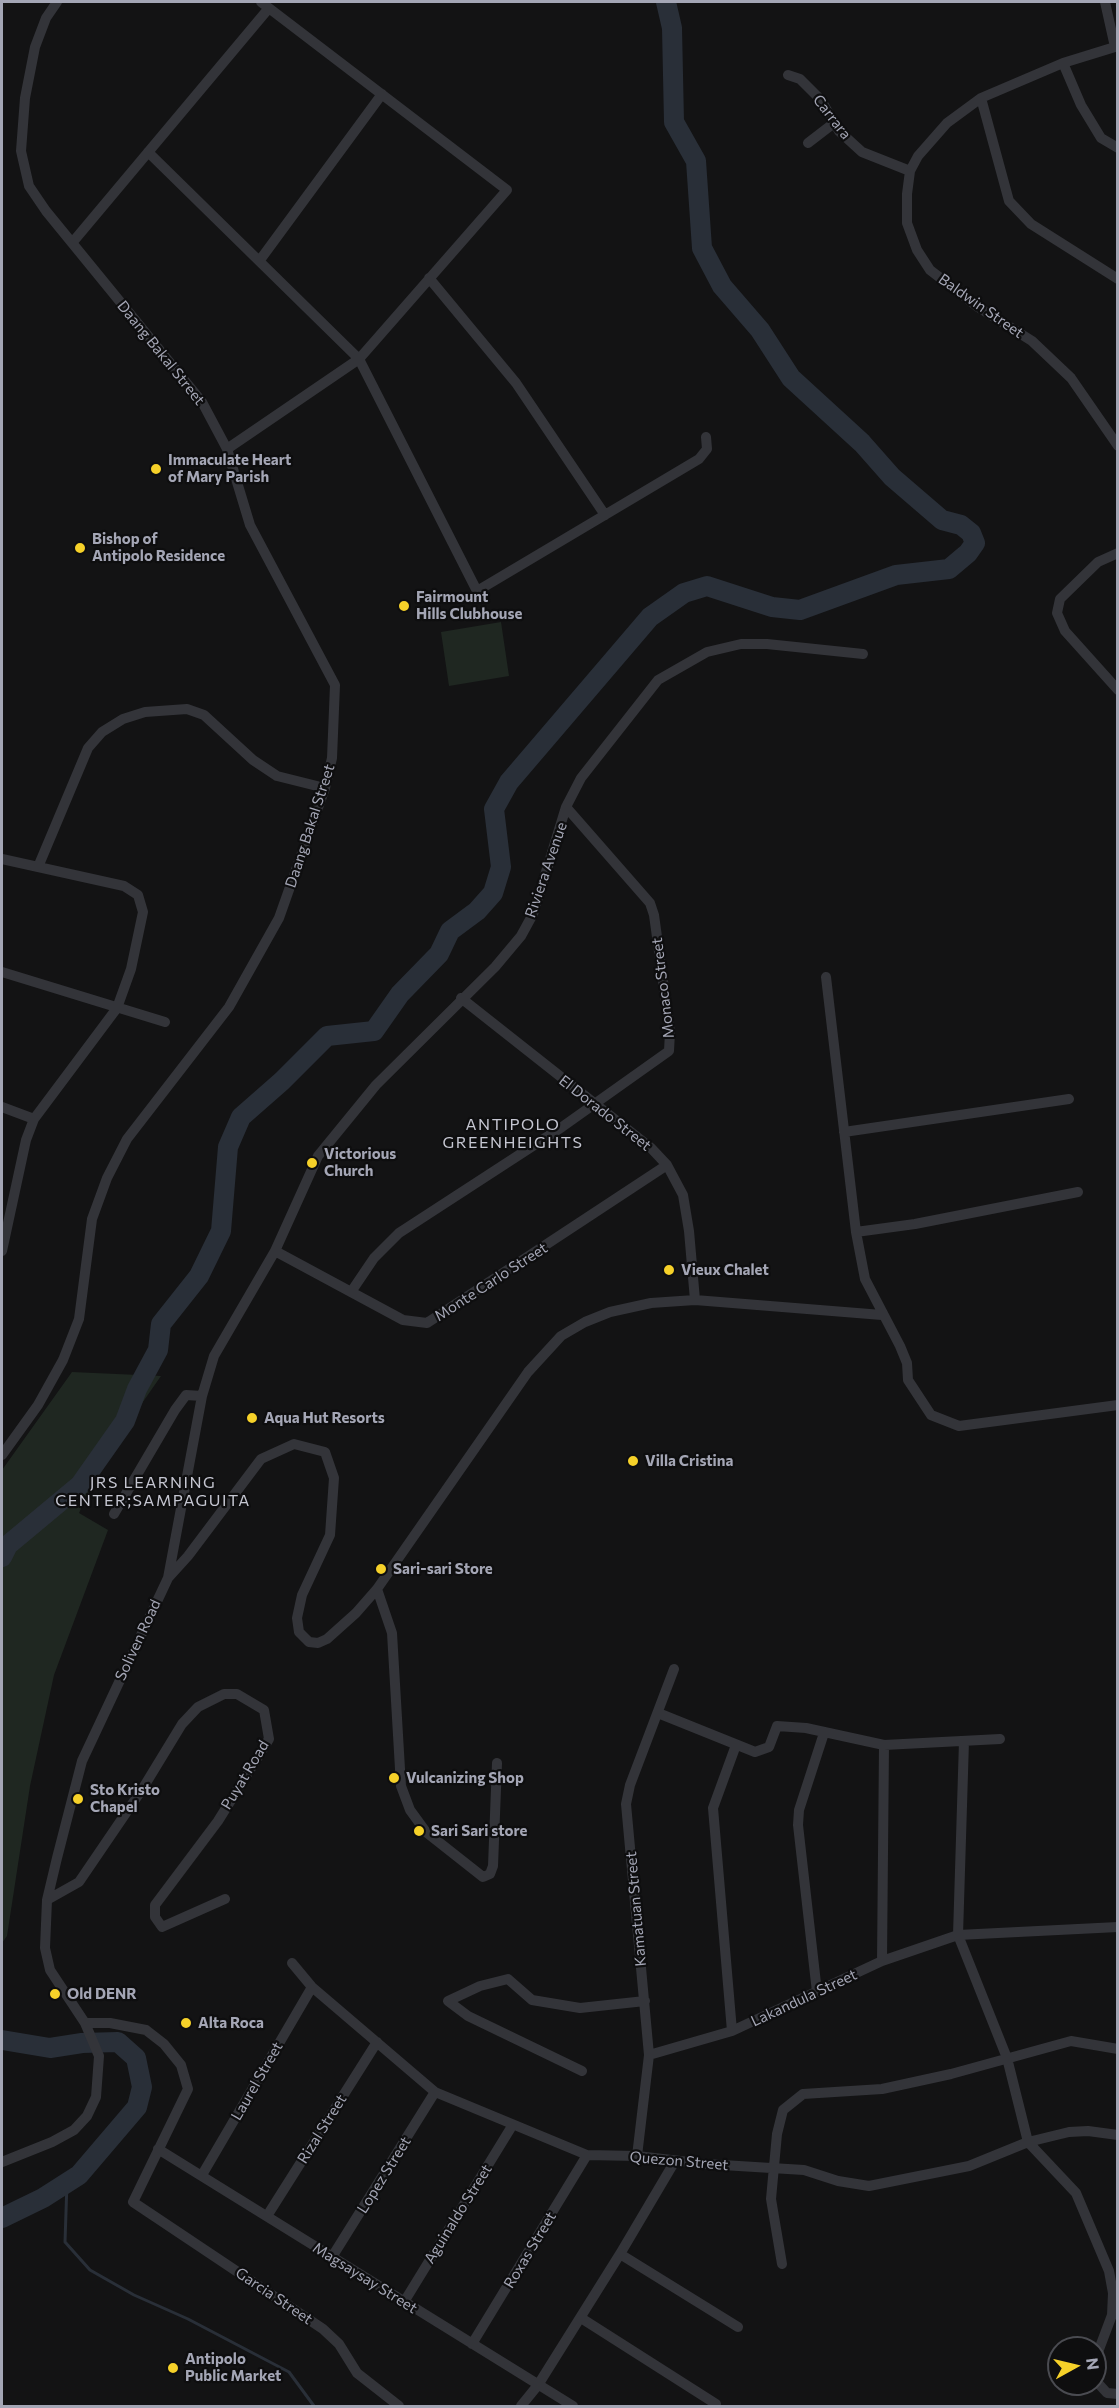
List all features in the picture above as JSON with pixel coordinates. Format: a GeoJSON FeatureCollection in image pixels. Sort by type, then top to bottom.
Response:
{"type":"FeatureCollection","features":[{"type":"Feature","properties":{"kind":"street","name":"Daang Bakal Street"},"geometry":{"type":"LineString","coordinates":[[2,1455],[38,1405],[63,1360],[79,1319],[92,1220],[108,1178],[127,1139],[229,1007],[279,918],[324,788],[332,758],[336,685],[250,525],[227,449],[202,402],[72,243],[29,186],[21,151],[26,98],[35,47],[46,18],[57,2]]}},
{"type":"Feature","properties":{"kind":"street"},"geometry":{"type":"LineString","coordinates":[[910,171],[918,156],[947,123],[981,98],[1063,63],[1116,46],[1105,2]]}},
{"type":"Feature","properties":{"kind":"street"},"geometry":{"type":"LineString","coordinates":[[72,243],[265,5],[507,189],[359,359],[227,449]]}},
{"type":"Feature","properties":{"kind":"street"},"geometry":{"type":"LineString","coordinates":[[1063,63],[1081,105],[1101,138],[1118,147]]}},
{"type":"Feature","properties":{"kind":"street","name":"Carrara"},"geometry":{"type":"LineString","coordinates":[[788,75],[800,80],[821,100],[839,131],[862,152],[910,171]]}},
{"type":"Feature","properties":{"kind":"street"},"geometry":{"type":"LineString","coordinates":[[260,260],[382,94]]}},
{"type":"Feature","properties":{"kind":"street"},"geometry":{"type":"LineString","coordinates":[[981,98],[1009,201],[1031,224],[1118,279]]}},
{"type":"Feature","properties":{"kind":"street"},"geometry":{"type":"LineString","coordinates":[[808,143],[834,123]]}},
{"type":"Feature","properties":{"kind":"street"},"geometry":{"type":"LineString","coordinates":[[148,152],[359,359],[477,591],[699,459],[707,449],[706,437]]}},
{"type":"Feature","properties":{"kind":"street","name":"Baldwin Street"},"geometry":{"type":"LineString","coordinates":[[910,171],[907,223],[917,250],[930,270],[978,307],[1032,341],[1056,363],[1071,378],[1118,446]]}},
{"type":"Feature","properties":{"kind":"street"},"geometry":{"type":"LineString","coordinates":[[429,278],[516,383],[605,515]]}},
{"type":"Feature","properties":{"kind":"street"},"geometry":{"type":"LineString","coordinates":[[1118,553],[1098,562],[1060,599],[1057,613],[1065,632],[1118,690]]}},
{"type":"Feature","properties":{"kind":"street","name":"Riviera Avenue"},"geometry":{"type":"LineString","coordinates":[[275,1251],[318,1156],[376,1085],[461,998],[495,967],[521,936],[533,914],[567,807],[581,778],[658,680],[706,652],[741,644],[767,644],[863,654]]}},
{"type":"Feature","properties":{"kind":"street"},"geometry":{"type":"LineString","coordinates":[[38,867],[88,747],[102,732],[123,719],[145,712],[187,709],[204,715],[253,760],[277,776],[324,788]]}},
{"type":"Feature","properties":{"kind":"street","name":"Monaco Street"},"geometry":{"type":"LineString","coordinates":[[351,1292],[374,1258],[399,1233],[664,1056],[670,1043],[654,915],[650,903],[567,807]]}},
{"type":"Feature","properties":{"kind":"street"},"geometry":{"type":"LineString","coordinates":[[2,859],[124,886],[138,895],[143,912],[131,969],[117,1008],[34,1119],[26,1140],[2,1251]]}},
{"type":"Feature","properties":{"kind":"street"},"geometry":{"type":"LineString","coordinates":[[2,972],[165,1022]]}},
{"type":"Feature","properties":{"kind":"street"},"geometry":{"type":"LineString","coordinates":[[826,977],[856,1232],[865,1279],[900,1346],[907,1363],[908,1380],[932,1415],[959,1426],[1118,1405]]}},
{"type":"Feature","properties":{"kind":"street","name":"El Dorado Street"},"geometry":{"type":"LineString","coordinates":[[461,998],[651,1148],[667,1165],[683,1195],[689,1231],[695,1300]]}},
{"type":"Feature","properties":{"kind":"street"},"geometry":{"type":"LineString","coordinates":[[844,1132],[1069,1099]]}},
{"type":"Feature","properties":{"kind":"street"},"geometry":{"type":"LineString","coordinates":[[2,1107],[34,1119]]}},
{"type":"Feature","properties":{"kind":"street","name":"Monte Carlo Street"},"geometry":{"type":"LineString","coordinates":[[275,1251],[403,1320],[427,1323],[667,1165]]}},
{"type":"Feature","properties":{"kind":"street"},"geometry":{"type":"LineString","coordinates":[[856,1232],[915,1224],[1078,1192]]}},
{"type":"Feature","properties":{"kind":"street","name":"Soliven Road"},"geometry":{"type":"LineString","coordinates":[[2,2162],[52,2142],[74,2130],[87,2116],[96,2097],[99,2056],[86,2026],[50,1970],[45,1948],[47,1900],[82,1761],[168,1578],[202,1396],[214,1356],[275,1251]]}},
{"type":"Feature","properties":{"kind":"street"},"geometry":{"type":"LineString","coordinates":[[168,1578],[188,1556],[261,1459],[294,1444],[325,1452],[334,1478],[330,1536],[302,1595],[297,1618],[299,1632],[309,1642],[318,1643],[327,1639],[377,1589],[528,1372],[561,1336],[585,1322],[610,1311],[695,1300],[882,1315]]}},
{"type":"Feature","properties":{"kind":"street"},"geometry":{"type":"LineString","coordinates":[[114,1514],[186,1395],[202,1396]]}},
{"type":"Feature","properties":{"kind":"street"},"geometry":{"type":"LineString","coordinates":[[377,1589],[392,1633],[401,1786],[410,1810],[426,1832],[483,1877],[490,1874],[493,1866],[497,1763]]}},
{"type":"Feature","properties":{"kind":"street","name":"Kamatuan Street"},"geometry":{"type":"LineString","coordinates":[[637,2156],[649,2055],[626,1804],[630,1785],[674,1669]]}},
{"type":"Feature","properties":{"kind":"street","name":"Puyat Road"},"geometry":{"type":"LineString","coordinates":[[47,1900],[79,1882],[143,1788],[182,1724],[198,1707],[224,1694],[237,1694],[264,1710],[269,1738],[218,1821],[155,1905],[155,1917],[162,1927],[225,1899]]}},
{"type":"Feature","properties":{"kind":"street"},"geometry":{"type":"LineString","coordinates":[[658,1713],[755,1752],[769,1747],[777,1726],[884,1744],[1000,1739]]}},
{"type":"Feature","properties":{"kind":"street"},"geometry":{"type":"LineString","coordinates":[[817,1992],[798,1825],[799,1810],[824,1733]]}},
{"type":"Feature","properties":{"kind":"street"},"geometry":{"type":"LineString","coordinates":[[964,1741],[958,1935],[1007,2058],[1028,2142],[1076,2193],[1109,2271],[1113,2293],[1112,2315],[1104,2336]]}},
{"type":"Feature","properties":{"kind":"street"},"geometry":{"type":"LineString","coordinates":[[732,2031],[713,1808],[736,1744]]}},
{"type":"Feature","properties":{"kind":"street"},"geometry":{"type":"LineString","coordinates":[[882,1961],[884,1744]]}},
{"type":"Feature","properties":{"kind":"street","name":"Lakandula Street"},"geometry":{"type":"LineString","coordinates":[[649,2055],[732,2031],[882,1961],[958,1935],[1118,1927]]}},
{"type":"Feature","properties":{"kind":"street","name":"Quezon Street"},"geometry":{"type":"LineString","coordinates":[[292,1963],[312,1987],[435,2092],[512,2126],[587,2155],[637,2156],[675,2161],[804,2170],[838,2181],[869,2186],[969,2166],[1028,2142],[1069,2132],[1088,2131],[1118,2135]]}},
{"type":"Feature","properties":{"kind":"street"},"geometry":{"type":"LineString","coordinates":[[582,2071],[468,2016],[448,2001],[480,1986],[508,1979],[532,2000],[580,2008],[645,2001]]}},
{"type":"Feature","properties":{"kind":"street","name":"Laurel Street"},"geometry":{"type":"LineString","coordinates":[[202,2175],[312,1987]]}},
{"type":"Feature","properties":{"kind":"street"},"geometry":{"type":"LineString","coordinates":[[86,2026],[110,2023],[146,2030],[164,2044],[181,2065],[188,2089],[158,2149]]}},
{"type":"Feature","properties":{"kind":"street"},"geometry":{"type":"LineString","coordinates":[[782,2264],[771,2199],[773,2168],[783,2110],[803,2094],[882,2089],[951,2074],[1071,2041],[1118,2049]]}},
{"type":"Feature","properties":{"kind":"street","name":"Rizal Street"},"geometry":{"type":"LineString","coordinates":[[267,2216],[377,2042]]}},
{"type":"Feature","properties":{"kind":"street","name":"Lopez Street"},"geometry":{"type":"LineString","coordinates":[[332,2257],[435,2092]]}},
{"type":"Feature","properties":{"kind":"street","name":"Aguinaldo Street"},"geometry":{"type":"LineString","coordinates":[[404,2302],[512,2126]]}},
{"type":"Feature","properties":{"kind":"street","name":"Magsaysay Street"},"geometry":{"type":"LineString","coordinates":[[158,2149],[573,2406]]}},
{"type":"Feature","properties":{"kind":"street","name":"Garcia Street"},"geometry":{"type":"LineString","coordinates":[[158,2149],[133,2202],[323,2329],[339,2344],[357,2373],[399,2406]]}},
{"type":"Feature","properties":{"kind":"street","name":"Roxas Street"},"geometry":{"type":"LineString","coordinates":[[472,2344],[587,2155]]}},
{"type":"Feature","properties":{"kind":"street"},"geometry":{"type":"LineString","coordinates":[[521,2406],[538,2385],[621,2254],[675,2161]]}},
{"type":"Feature","properties":{"kind":"street"},"geometry":{"type":"LineString","coordinates":[[621,2254],[738,2326]]}},
{"type":"Feature","properties":{"kind":"street"},"geometry":{"type":"LineString","coordinates":[[580,2318],[716,2404]]}},
{"type":"Feature","properties":{"kind":"shaded area"},"geometry":{"type":"Polygon","coordinates":[[[501,622],[509,676],[449,686],[441,632],[501,622]]]}},
{"type":"Feature","properties":{"kind":"shaded area"},"geometry":{"type":"Polygon","coordinates":[[[72,1372],[161,1376],[106,1455],[79,1513],[108,1530],[54,1675],[30,1786],[7,1936],[2,1943],[2,1470],[72,1372]]]}},
{"type":"Feature","properties":{"kind":"waterway"},"geometry":{"type":"LineString","coordinates":[[2,1557],[8,1545],[80,1485],[125,1421],[137,1389],[158,1350],[161,1324],[199,1276],[221,1231],[228,1147],[241,1117],[282,1081],[327,1036],[374,1031],[400,994],[439,954],[450,931],[477,911],[493,893],[501,867],[494,809],[509,782],[650,617],[684,593],[707,586],[772,607],[800,610],[896,575],[949,569],[968,553],[975,543],[971,533],[961,525],[942,520],[892,477],[862,443],[791,378],[760,330],[722,286],[702,248],[696,161],[674,122],[672,28],[666,2]]}},
{"type":"Feature","properties":{"kind":"waterway"},"geometry":{"type":"LineString","coordinates":[[2,2040],[50,2048],[82,2043],[118,2042],[136,2058],[142,2087],[137,2107],[79,2175],[43,2198],[2,2218]]}},
{"type":"Feature","properties":{"kind":"waterway"},"geometry":{"type":"LineString","coordinates":[[67,2182],[65,2242],[90,2270],[134,2295],[188,2319],[289,2372],[314,2406]]}},
{"type":"Feature","properties":{"kind":"place","name":"Immaculate Heart of Mary Parish"},"geometry":{"type":"Point","coordinates":[156,469]}},
{"type":"Feature","properties":{"kind":"place","name":"Bishop of Antipolo Residence"},"geometry":{"type":"Point","coordinates":[80,548]}},
{"type":"Feature","properties":{"kind":"place","name":"Fairmount Hills Clubhouse"},"geometry":{"type":"Point","coordinates":[404,606]}},
{"type":"Feature","properties":{"kind":"place","name":"Victorious Church"},"geometry":{"type":"Point","coordinates":[312,1163]}},
{"type":"Feature","properties":{"kind":"place","name":"Vieux Chalet"},"geometry":{"type":"Point","coordinates":[669,1270]}},
{"type":"Feature","properties":{"kind":"place","name":"Aqua Hut Resorts"},"geometry":{"type":"Point","coordinates":[252,1418]}},
{"type":"Feature","properties":{"kind":"place","name":"Villa Cristina"},"geometry":{"type":"Point","coordinates":[633,1461]}},
{"type":"Feature","properties":{"kind":"place","name":"Sari-sari Store"},"geometry":{"type":"Point","coordinates":[381,1569]}},
{"type":"Feature","properties":{"kind":"place","name":"Vulcanizing Shop"},"geometry":{"type":"Point","coordinates":[394,1778]}},
{"type":"Feature","properties":{"kind":"place","name":"Sto Kristo Chapel"},"geometry":{"type":"Point","coordinates":[78,1799]}},
{"type":"Feature","properties":{"kind":"place","name":"Sari Sari store"},"geometry":{"type":"Point","coordinates":[419,1831]}},
{"type":"Feature","properties":{"kind":"place","name":"Old DENR"},"geometry":{"type":"Point","coordinates":[55,1994]}},
{"type":"Feature","properties":{"kind":"place","name":"Alta Roca"},"geometry":{"type":"Point","coordinates":[186,2023]}},
{"type":"Feature","properties":{"kind":"place","name":"Antipolo Public Market"},"geometry":{"type":"Point","coordinates":[173,2368]}},
{"type":"Feature","properties":{"kind":"district","name":"ANTIPOLO GREENHEIGHTS"},"geometry":{"type":"Point","coordinates":[513,1134]}},
{"type":"Feature","properties":{"kind":"district","name":"JRS LEARNING CENTER;SAMPAGUITA"},"geometry":{"type":"Point","coordinates":[153,1492]}}]}
